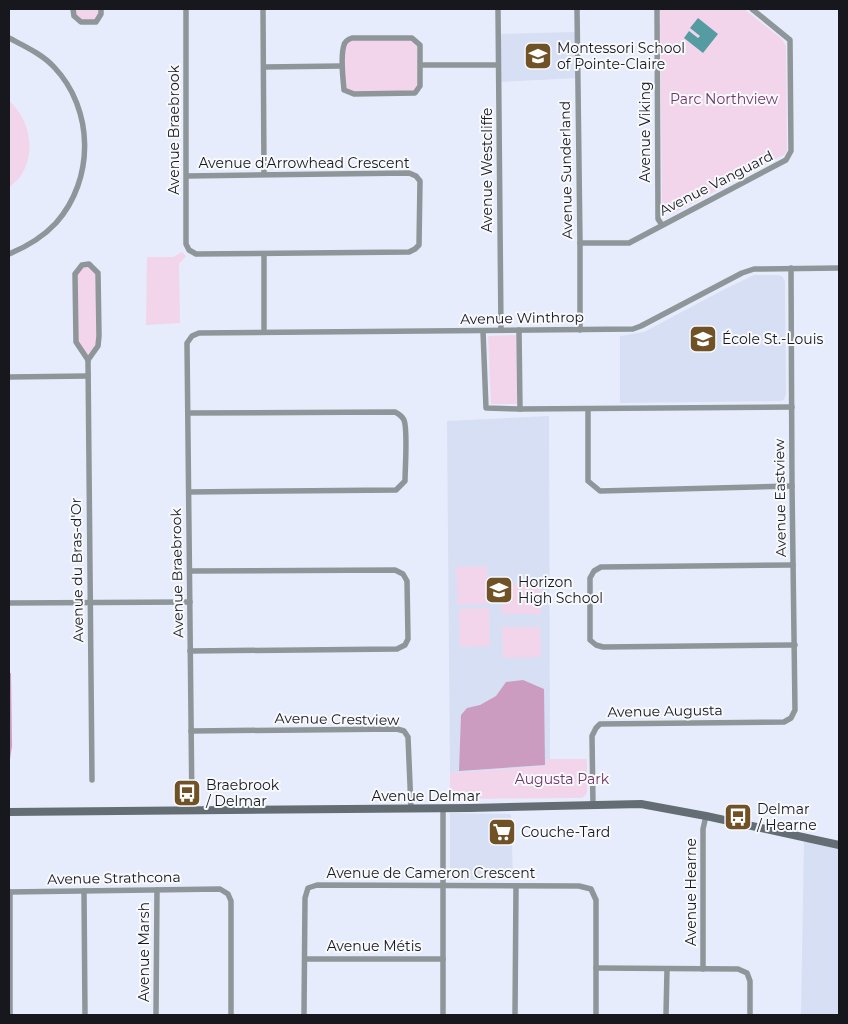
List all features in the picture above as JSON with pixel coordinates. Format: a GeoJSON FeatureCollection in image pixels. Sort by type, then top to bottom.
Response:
{"type":"FeatureCollection","features":[{"type":"Feature","properties":{"kind":"street"},"geometry":{"type":"LineString","coordinates":[[73,9],[74,16],[81,22],[96,22],[101,14],[101,9]]}},
{"type":"Feature","properties":{"kind":"street","name":"Avenue Braebrook"},"geometry":{"type":"LineString","coordinates":[[186,9],[186,244],[189,250]]}},
{"type":"Feature","properties":{"kind":"street"},"geometry":{"type":"LineString","coordinates":[[263,9],[264,174]]}},
{"type":"Feature","properties":{"kind":"street","name":"Avenue Westcliffe"},"geometry":{"type":"LineString","coordinates":[[498,9],[501,330]]}},
{"type":"Feature","properties":{"kind":"street","name":"Avenue Sunderland"},"geometry":{"type":"LineString","coordinates":[[577,9],[580,330]]}},
{"type":"Feature","properties":{"kind":"street","name":"Avenue Viking"},"geometry":{"type":"LineString","coordinates":[[657,9],[658,219],[662,225]]}},
{"type":"Feature","properties":{"kind":"street","name":"Avenue Vanguard"},"geometry":{"type":"LineString","coordinates":[[580,243],[629,243],[786,160],[790,156],[790,40],[752,9]]}},
{"type":"Feature","properties":{"kind":"street"},"geometry":{"type":"LineString","coordinates":[[9,38],[53,66],[67,83],[77,101],[85,138],[85,155],[80,180],[70,202],[56,223],[38,239],[9,254]]}},
{"type":"Feature","properties":{"kind":"street"},"geometry":{"type":"LineString","coordinates":[[352,38],[412,38],[420,45],[421,65],[420,86],[415,93],[354,94],[344,90],[342,66],[344,45],[347,40],[352,38]]}},
{"type":"Feature","properties":{"kind":"street"},"geometry":{"type":"LineString","coordinates":[[421,65],[498,65]]}},
{"type":"Feature","properties":{"kind":"street"},"geometry":{"type":"LineString","coordinates":[[264,67],[342,66]]}},
{"type":"Feature","properties":{"kind":"street","name":"Avenue d'Arrowhead Crescent"},"geometry":{"type":"LineString","coordinates":[[187,176],[409,173],[416,176],[420,181],[419,245],[409,252],[196,254],[189,250]]}},
{"type":"Feature","properties":{"kind":"street"},"geometry":{"type":"LineString","coordinates":[[264,254],[264,332]]}},
{"type":"Feature","properties":{"kind":"street","name":"Avenue du Bras-d'Or"},"geometry":{"type":"LineString","coordinates":[[88,360],[98,346],[99,336],[98,273],[90,264],[82,265],[75,274],[76,342],[88,360],[92,780]]}},
{"type":"Feature","properties":{"kind":"street","name":"Avenue Eastview"},"geometry":{"type":"LineString","coordinates":[[784,722],[791,718],[795,710],[791,268]]}},
{"type":"Feature","properties":{"kind":"street","name":"Avenue Winthrop"},"geometry":{"type":"LineString","coordinates":[[192,336],[199,333],[633,328],[641,326],[742,273],[754,269],[839,268]]}},
{"type":"Feature","properties":{"kind":"street"},"geometry":{"type":"LineString","coordinates":[[519,330],[520,409]]}},
{"type":"Feature","properties":{"kind":"street"},"geometry":{"type":"LineString","coordinates":[[483,331],[486,408],[792,407]]}},
{"type":"Feature","properties":{"kind":"street","name":"Avenue Braebrook"},"geometry":{"type":"LineString","coordinates":[[192,336],[187,343],[192,810]]}},
{"type":"Feature","properties":{"kind":"street"},"geometry":{"type":"LineString","coordinates":[[9,377],[88,376]]}},
{"type":"Feature","properties":{"kind":"street"},"geometry":{"type":"LineString","coordinates":[[588,409],[588,481],[600,490],[792,486]]}},
{"type":"Feature","properties":{"kind":"street"},"geometry":{"type":"LineString","coordinates":[[188,413],[395,412],[405,422],[405,481],[396,490],[189,492]]}},
{"type":"Feature","properties":{"kind":"street"},"geometry":{"type":"LineString","coordinates":[[793,565],[601,567],[594,571],[590,578],[589,613],[590,640],[596,645],[603,647],[795,645]]}},
{"type":"Feature","properties":{"kind":"street"},"geometry":{"type":"LineString","coordinates":[[190,571],[395,570],[403,574],[407,581],[408,610],[408,639],[405,645],[397,649],[190,651]]}},
{"type":"Feature","properties":{"kind":"street"},"geometry":{"type":"LineString","coordinates":[[9,603],[190,602]]}},
{"type":"Feature","properties":{"kind":"street","name":"Avenue Augusta"},"geometry":{"type":"LineString","coordinates":[[593,806],[592,736],[600,724],[784,722]]}},
{"type":"Feature","properties":{"kind":"street","name":"Avenue Crestview"},"geometry":{"type":"LineString","coordinates":[[191,730],[397,729],[404,731],[408,737],[411,808]]}},
{"type":"Feature","properties":{"kind":"street","name":"Avenue Delmar"},"geometry":{"type":"LineString","coordinates":[[9,812],[443,809],[641,804],[839,845]]}},
{"type":"Feature","properties":{"kind":"street"},"geometry":{"type":"LineString","coordinates":[[442,1015],[443,809]]}},
{"type":"Feature","properties":{"kind":"street","name":"Avenue Hearne"},"geometry":{"type":"LineString","coordinates":[[703,969],[703,829],[706,816]]}},
{"type":"Feature","properties":{"kind":"street","name":"Avenue de Cameron Crescent"},"geometry":{"type":"LineString","coordinates":[[304,1015],[305,898],[308,888],[317,885],[579,886],[591,889],[596,900],[596,968]]}},
{"type":"Feature","properties":{"kind":"street"},"geometry":{"type":"LineString","coordinates":[[515,1015],[516,887]]}},
{"type":"Feature","properties":{"kind":"street","name":"Avenue Strathcona"},"geometry":{"type":"LineString","coordinates":[[9,892],[220,889],[228,894],[231,901],[230,1015]]}},
{"type":"Feature","properties":{"kind":"street","name":"Avenue Marsh"},"geometry":{"type":"LineString","coordinates":[[156,1015],[157,890]]}},
{"type":"Feature","properties":{"kind":"street"},"geometry":{"type":"LineString","coordinates":[[84,891],[85,1015]]}},
{"type":"Feature","properties":{"kind":"street"},"geometry":{"type":"LineString","coordinates":[[9,892],[10,1015]]}},
{"type":"Feature","properties":{"kind":"street","name":"Avenue Métis"},"geometry":{"type":"LineString","coordinates":[[305,959],[443,959]]}},
{"type":"Feature","properties":{"kind":"street"},"geometry":{"type":"LineString","coordinates":[[596,1015],[596,968],[738,969],[747,973],[750,981],[750,1015]]}},
{"type":"Feature","properties":{"kind":"street"},"geometry":{"type":"LineString","coordinates":[[666,1015],[667,970]]}},
{"type":"Feature","properties":{"kind":"shaded area","name":"Montessori School of Pointe-Claire"},"geometry":{"type":"Polygon","coordinates":[[[577,32],[578,78],[498,82],[498,34],[577,32]]]}},
{"type":"Feature","properties":{"kind":"shaded area","name":"École St.-Louis"},"geometry":{"type":"Polygon","coordinates":[[[754,275],[779,275],[785,281],[786,394],[784,400],[620,403],[620,336],[644,332],[754,275]]]}},
{"type":"Feature","properties":{"kind":"shaded area","name":"Horizon High School"},"geometry":{"type":"Polygon","coordinates":[[[549,416],[550,759],[546,760],[546,766],[450,773],[447,421],[549,416]]]}},
{"type":"Feature","properties":{"kind":"shaded area"},"geometry":{"type":"Polygon","coordinates":[[[9,673],[11,673],[12,746],[9,766],[9,673]]]}},
{"type":"Feature","properties":{"kind":"shaded area"},"geometry":{"type":"Polygon","coordinates":[[[523,680],[544,689],[545,765],[459,771],[461,715],[467,708],[480,705],[496,696],[506,682],[523,680]]]}},
{"type":"Feature","properties":{"kind":"shaded area"},"geometry":{"type":"Polygon","coordinates":[[[450,813],[511,814],[513,879],[450,880],[450,813]]]}},
{"type":"Feature","properties":{"kind":"shaded area"},"geometry":{"type":"Polygon","coordinates":[[[804,839],[839,848],[839,1015],[801,1015],[804,839]]]}},
{"type":"Feature","properties":{"kind":"green space"},"geometry":{"type":"Polygon","coordinates":[[[73,9],[101,9],[96,22],[81,22],[74,16],[73,9]]]}},
{"type":"Feature","properties":{"kind":"green space","name":"Parc Northview"},"geometry":{"type":"Polygon","coordinates":[[[660,9],[744,9],[782,39],[786,46],[787,151],[785,154],[672,214],[666,212],[662,207],[660,9]]]}},
{"type":"Feature","properties":{"kind":"green space"},"geometry":{"type":"Polygon","coordinates":[[[412,38],[417,41],[420,86],[415,93],[354,94],[344,90],[342,66],[347,40],[412,38]]]}},
{"type":"Feature","properties":{"kind":"green space"},"geometry":{"type":"Polygon","coordinates":[[[9,101],[22,117],[29,137],[30,147],[25,168],[20,177],[9,188],[9,101]]]}},
{"type":"Feature","properties":{"kind":"green space"},"geometry":{"type":"Polygon","coordinates":[[[182,252],[186,256],[179,264],[180,323],[146,325],[147,257],[173,257],[182,252]]]}},
{"type":"Feature","properties":{"kind":"green space"},"geometry":{"type":"Polygon","coordinates":[[[89,264],[98,273],[98,346],[88,360],[76,342],[78,269],[89,264]]]}},
{"type":"Feature","properties":{"kind":"green space"},"geometry":{"type":"Polygon","coordinates":[[[517,335],[517,404],[491,404],[488,336],[517,335]]]}},
{"type":"Feature","properties":{"kind":"green space"},"geometry":{"type":"Polygon","coordinates":[[[487,566],[488,604],[458,605],[456,567],[487,566]]]}},
{"type":"Feature","properties":{"kind":"green space"},"geometry":{"type":"Polygon","coordinates":[[[502,584],[540,584],[541,614],[502,614],[502,584]]]}},
{"type":"Feature","properties":{"kind":"green space"},"geometry":{"type":"Polygon","coordinates":[[[489,608],[490,646],[460,647],[459,609],[489,608]]]}},
{"type":"Feature","properties":{"kind":"green space"},"geometry":{"type":"Polygon","coordinates":[[[502,627],[540,627],[541,657],[503,658],[502,627]]]}},
{"type":"Feature","properties":{"kind":"green space","name":"Augusta Park"},"geometry":{"type":"Polygon","coordinates":[[[587,759],[587,792],[585,796],[581,798],[450,799],[450,773],[546,766],[546,760],[587,759]]]}},
{"type":"Feature","properties":{"kind":"water"},"geometry":{"type":"Polygon","coordinates":[[[698,18],[718,34],[703,53],[684,38],[689,31],[698,38],[700,36],[690,28],[698,18]]]}},
{"type":"Feature","properties":{"kind":"place","name":"Montessori School of Pointe-Claire"},"geometry":{"type":"Point","coordinates":[538,56]}},
{"type":"Feature","properties":{"kind":"place","name":"École St.-Louis"},"geometry":{"type":"Point","coordinates":[703,339]}},
{"type":"Feature","properties":{"kind":"place","name":"Horizon High School"},"geometry":{"type":"Point","coordinates":[499,590]}},
{"type":"Feature","properties":{"kind":"place","name":"Braebrook / Delmar"},"geometry":{"type":"Point","coordinates":[187,793]}},
{"type":"Feature","properties":{"kind":"place","name":"Delmar / Hearne"},"geometry":{"type":"Point","coordinates":[738,817]}},
{"type":"Feature","properties":{"kind":"place","name":"Couche-Tard"},"geometry":{"type":"Point","coordinates":[502,832]}}]}
